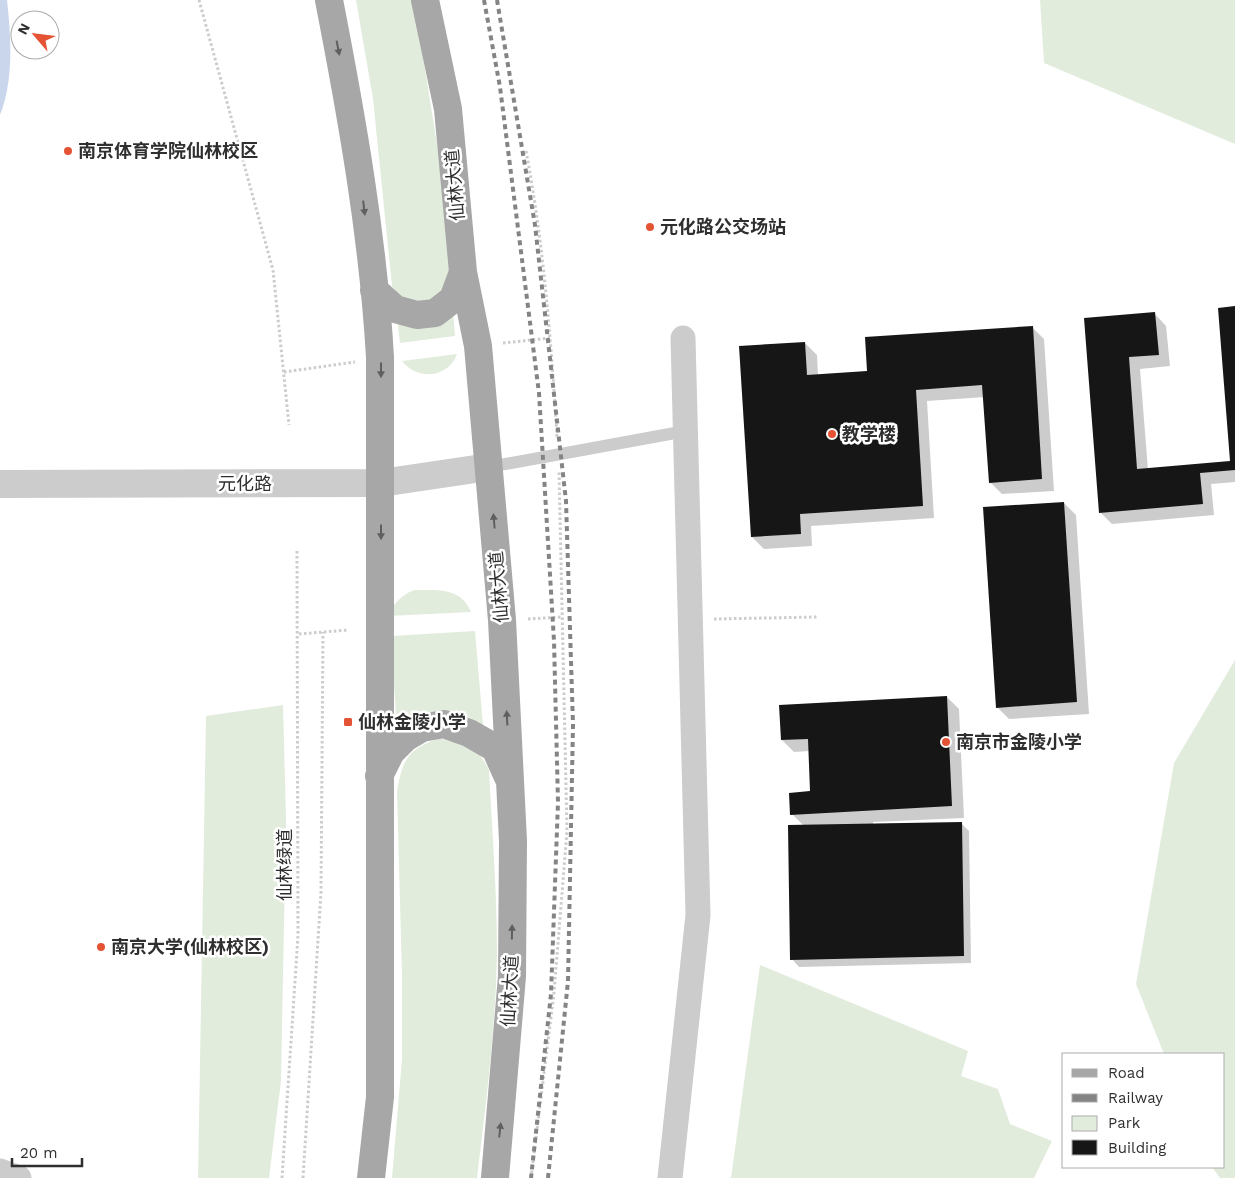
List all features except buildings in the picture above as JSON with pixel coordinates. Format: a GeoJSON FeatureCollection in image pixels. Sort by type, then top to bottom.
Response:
{"type":"FeatureCollection","features":[{"type":"Feature","properties":{"kind":"main road"},"geometry":{"type":"LineString","coordinates":[[329,0],[354,127],[374,290],[380,358],[380,1096],[371,1178]]}},
{"type":"Feature","properties":{"kind":"main road","name":"仙林大道"},"geometry":{"type":"LineString","coordinates":[[426,0],[448,109],[463,272],[478,346],[502,620],[513,841],[512,976],[495,1178]]}},
{"type":"Feature","properties":{"kind":"main road"},"geometry":{"type":"LineString","coordinates":[[374,290],[395,309],[417,315],[435,312],[453,299],[463,272]]}},
{"type":"Feature","properties":{"kind":"main road"},"geometry":{"type":"LineString","coordinates":[[379,777],[391,752],[405,738],[422,728],[444,724],[469,733],[495,748],[510,782]]}},
{"type":"Feature","properties":{"kind":"street"},"geometry":{"type":"LineString","coordinates":[[670,1178],[698,915],[683,338]]}},
{"type":"Feature","properties":{"kind":"street","name":"元化路"},"geometry":{"type":"LineString","coordinates":[[0,484],[381,483],[489,467]]}},
{"type":"Feature","properties":{"kind":"street"},"geometry":{"type":"LineString","coordinates":[[0,1171],[19,1178]]}},
{"type":"Feature","properties":{"kind":"lane"},"geometry":{"type":"LineString","coordinates":[[489,467],[686,431]]}},
{"type":"Feature","properties":{"kind":"path"},"geometry":{"type":"LineString","coordinates":[[199,0],[273,270],[289,426]]}},
{"type":"Feature","properties":{"kind":"path"},"geometry":{"type":"LineString","coordinates":[[526,151],[537,208],[550,338],[558,453],[567,831],[554,993],[531,1178]]}},
{"type":"Feature","properties":{"kind":"path"},"geometry":{"type":"LineString","coordinates":[[498,343],[550,338]]}},
{"type":"Feature","properties":{"kind":"path"},"geometry":{"type":"LineString","coordinates":[[284,372],[362,360]]}},
{"type":"Feature","properties":{"kind":"path","name":"仙林绿道"},"geometry":{"type":"LineString","coordinates":[[282,1178],[298,936],[299,634],[297,551]]}},
{"type":"Feature","properties":{"kind":"path"},"geometry":{"type":"LineString","coordinates":[[691,620],[817,616]]}},
{"type":"Feature","properties":{"kind":"path"},"geometry":{"type":"LineString","coordinates":[[528,619],[561,617]]}},
{"type":"Feature","properties":{"kind":"path"},"geometry":{"type":"LineString","coordinates":[[299,634],[348,630]]}},
{"type":"Feature","properties":{"kind":"path"},"geometry":{"type":"LineString","coordinates":[[303,1178],[321,892],[323,632]]}},
{"type":"Feature","properties":{"kind":"green space"},"geometry":{"type":"Polygon","coordinates":[[[356,0],[414,0],[441,169],[451,270],[445,294],[420,307],[401,298],[392,286],[373,99],[356,0]]]}},
{"type":"Feature","properties":{"kind":"green space"},"geometry":{"type":"Polygon","coordinates":[[[1040,0],[1235,0],[1235,144],[1044,63],[1040,0]]]}},
{"type":"Feature","properties":{"kind":"green space"},"geometry":{"type":"Polygon","coordinates":[[[453,311],[455,336],[400,343],[397,318],[453,311]]]}},
{"type":"Feature","properties":{"kind":"green space"},"geometry":{"type":"Polygon","coordinates":[[[457,354],[447,368],[432,374],[416,372],[402,361],[457,354]]]}},
{"type":"Feature","properties":{"kind":"green space"},"geometry":{"type":"Polygon","coordinates":[[[414,590],[440,590],[455,594],[467,604],[471,612],[388,616],[398,600],[414,590]]]}},
{"type":"Feature","properties":{"kind":"green space"},"geometry":{"type":"Polygon","coordinates":[[[475,631],[483,725],[472,718],[451,714],[430,718],[397,731],[391,636],[475,631]]]}},
{"type":"Feature","properties":{"kind":"green space"},"geometry":{"type":"Polygon","coordinates":[[[1235,660],[1235,1178],[1220,1178],[1213,1168],[1225,1168],[1225,1053],[1164,1053],[1136,984],[1174,763],[1235,660]]]}},
{"type":"Feature","properties":{"kind":"green space"},"geometry":{"type":"Polygon","coordinates":[[[283,705],[286,819],[281,1081],[269,1178],[198,1178],[206,716],[283,705]]]}},
{"type":"Feature","properties":{"kind":"green space"},"geometry":{"type":"Polygon","coordinates":[[[438,739],[447,739],[469,746],[480,755],[489,770],[497,951],[490,1065],[477,1178],[392,1178],[402,1059],[402,975],[397,792],[401,772],[408,758],[419,747],[438,739]]]}},
{"type":"Feature","properties":{"kind":"green space"},"geometry":{"type":"Polygon","coordinates":[[[760,965],[968,1051],[961,1076],[998,1089],[1010,1124],[1052,1141],[1034,1178],[731,1178],[760,965]]]}},
{"type":"Feature","properties":{"kind":"water"},"geometry":{"type":"Polygon","coordinates":[[[0,0],[7,0],[10,58],[8,87],[0,115],[0,0]]]}},
{"type":"Feature","properties":{"kind":"railway"},"geometry":{"type":"LineString","coordinates":[[484,0],[500,87],[539,393],[554,641],[558,802],[551,994],[531,1178]]}},
{"type":"Feature","properties":{"kind":"railway"},"geometry":{"type":"LineString","coordinates":[[497,0],[535,225],[566,501],[573,725],[568,981],[548,1178]]}},
{"type":"Feature","properties":{"kind":"place","name":"南京体育学院仙林校区"},"geometry":{"type":"Point","coordinates":[68,151]}},
{"type":"Feature","properties":{"kind":"place","name":"元化路公交场站"},"geometry":{"type":"Point","coordinates":[650,227]}},
{"type":"Feature","properties":{"kind":"place","name":"教学楼"},"geometry":{"type":"Point","coordinates":[832,434]}},
{"type":"Feature","properties":{"kind":"place","name":"仙林金陵小学"},"geometry":{"type":"Point","coordinates":[348,722]}},
{"type":"Feature","properties":{"kind":"place","name":"南京市金陵小学"},"geometry":{"type":"Point","coordinates":[946,742]}},
{"type":"Feature","properties":{"kind":"place","name":"南京大学(仙林校区)"},"geometry":{"type":"Point","coordinates":[101,947]}}]}
